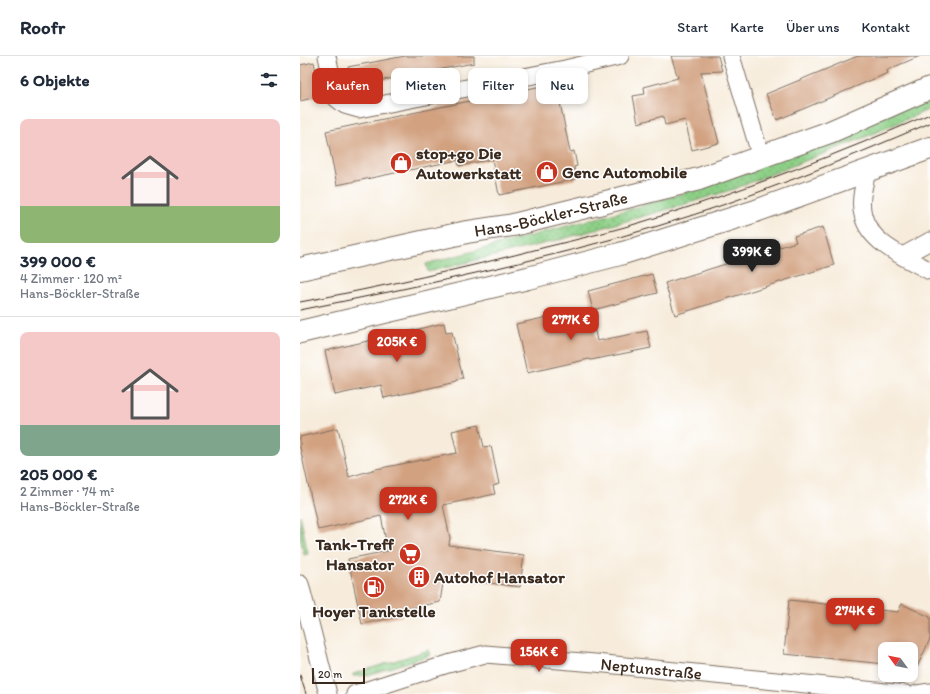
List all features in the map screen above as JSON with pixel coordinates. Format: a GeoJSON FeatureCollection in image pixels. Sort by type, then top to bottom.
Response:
{"type":"FeatureCollection","features":[{"type":"Feature","properties":{"kind":"main road","name":"Hans-Böckler-Straße"},"geometry":{"type":"LineString","coordinates":[[300,269],[467,232],[513,225],[699,179],[830,132],[930,88]]}},
{"type":"Feature","properties":{"kind":"main road"},"geometry":{"type":"LineString","coordinates":[[300,332],[528,278],[620,254],[753,212],[930,148]]}},
{"type":"Feature","properties":{"kind":"street"},"geometry":{"type":"LineString","coordinates":[[327,56],[336,98],[345,105],[359,109],[565,69],[620,56]]}},
{"type":"Feature","properties":{"kind":"street"},"geometry":{"type":"LineString","coordinates":[[731,56],[761,157]]}},
{"type":"Feature","properties":{"kind":"street"},"geometry":{"type":"LineString","coordinates":[[867,172],[862,195],[862,214],[867,227],[876,239],[930,271]]}},
{"type":"Feature","properties":{"kind":"street"},"geometry":{"type":"LineString","coordinates":[[903,256],[930,241]]}},
{"type":"Feature","properties":{"kind":"street"},"geometry":{"type":"LineString","coordinates":[[300,584],[328,694]]}},
{"type":"Feature","properties":{"kind":"street","name":"Neptunstraße"},"geometry":{"type":"LineString","coordinates":[[355,694],[448,664],[485,654],[595,663],[906,694]]}},
{"type":"Feature","properties":{"kind":"street"},"geometry":{"type":"LineString","coordinates":[[917,694],[930,692]]}},
{"type":"Feature","properties":{"kind":"green space"},"geometry":{"type":"Polygon","coordinates":[[[930,98],[930,109],[868,136],[734,189],[559,240],[428,272],[426,264],[634,208],[704,187],[930,98]]]}},
{"type":"Feature","properties":{"kind":"green space"},"geometry":{"type":"Polygon","coordinates":[[[300,515],[308,554],[304,555],[300,536],[300,515]]]}},
{"type":"Feature","properties":{"kind":"green space"},"geometry":{"type":"Polygon","coordinates":[[[429,650],[430,655],[368,675],[353,676],[353,674],[429,650]]]}},
{"type":"Feature","properties":{"kind":"building"},"geometry":{"type":"Polygon","coordinates":[[[405,56],[474,56],[474,63],[447,68],[391,68],[391,79],[383,80],[383,68],[348,67],[405,56]]]}},
{"type":"Feature","properties":{"kind":"building"},"geometry":{"type":"Polygon","coordinates":[[[671,56],[718,56],[722,71],[701,72],[719,143],[692,150],[685,120],[665,125],[663,116],[638,123],[633,96],[645,94],[644,87],[678,78],[671,56]]]}},
{"type":"Feature","properties":{"kind":"building"},"geometry":{"type":"Polygon","coordinates":[[[858,56],[920,56],[887,70],[888,73],[777,120],[766,94],[858,56]]]}},
{"type":"Feature","properties":{"kind":"building"},"geometry":{"type":"Polygon","coordinates":[[[314,62],[315,68],[312,68],[312,98],[300,101],[300,65],[314,62]]]}},
{"type":"Feature","properties":{"kind":"building"},"geometry":{"type":"Polygon","coordinates":[[[536,87],[536,104],[560,104],[570,152],[574,151],[577,166],[574,167],[576,179],[499,195],[492,159],[459,166],[458,160],[337,185],[326,131],[468,101],[468,104],[528,104],[528,89],[536,87]]]}},
{"type":"Feature","properties":{"kind":"building"},"geometry":{"type":"Polygon","coordinates":[[[823,227],[834,265],[675,315],[665,283],[796,242],[794,236],[823,227]]]}},
{"type":"Feature","properties":{"kind":"building"},"geometry":{"type":"Polygon","coordinates":[[[652,274],[657,293],[593,310],[588,291],[652,274]]]}},
{"type":"Feature","properties":{"kind":"building"},"geometry":{"type":"Polygon","coordinates":[[[579,310],[592,316],[597,341],[647,331],[651,348],[591,360],[589,359],[527,373],[516,324],[579,310]]]}},
{"type":"Feature","properties":{"kind":"building"},"geometry":{"type":"Polygon","coordinates":[[[444,323],[446,333],[452,332],[463,379],[457,380],[457,382],[384,398],[381,385],[335,395],[325,351],[444,323]]]}},
{"type":"Feature","properties":{"kind":"building"},"geometry":{"type":"Polygon","coordinates":[[[479,425],[484,447],[491,446],[499,484],[493,486],[495,494],[443,505],[450,538],[449,545],[524,555],[520,587],[444,577],[440,602],[401,610],[402,616],[362,624],[348,559],[388,551],[381,516],[318,530],[300,447],[300,437],[338,428],[349,477],[376,469],[457,453],[452,431],[479,425]]]}},
{"type":"Feature","properties":{"kind":"building"},"geometry":{"type":"Polygon","coordinates":[[[789,600],[898,612],[902,604],[930,617],[930,639],[918,665],[918,642],[878,642],[878,663],[784,654],[789,600]]]}},
{"type":"Feature","properties":{"kind":"tram line"},"geometry":{"type":"LineString","coordinates":[[300,302],[454,270],[588,237],[644,221],[727,194],[795,169],[930,114]]}},
{"type":"Feature","properties":{"kind":"tram line"},"geometry":{"type":"LineString","coordinates":[[300,310],[525,262],[658,226],[796,178],[930,123]]}},
{"type":"Feature","properties":{"kind":"tram line"},"geometry":{"type":"LineString","coordinates":[[300,675],[306,694]]}},
{"type":"Feature","properties":{"kind":"place","name":"stop+go Die Autowerkstatt"},"geometry":{"type":"Point","coordinates":[401,163]}},
{"type":"Feature","properties":{"kind":"place","name":"Genc Automobile"},"geometry":{"type":"Point","coordinates":[547,172]}},
{"type":"Feature","properties":{"kind":"place","name":"Tank-Treff Hansator"},"geometry":{"type":"Point","coordinates":[410,554]}},
{"type":"Feature","properties":{"kind":"place","name":"Autohof Hansator"},"geometry":{"type":"Point","coordinates":[419,577]}},
{"type":"Feature","properties":{"kind":"place","name":"Hoyer Tankstelle"},"geometry":{"type":"Point","coordinates":[374,587]}}]}
